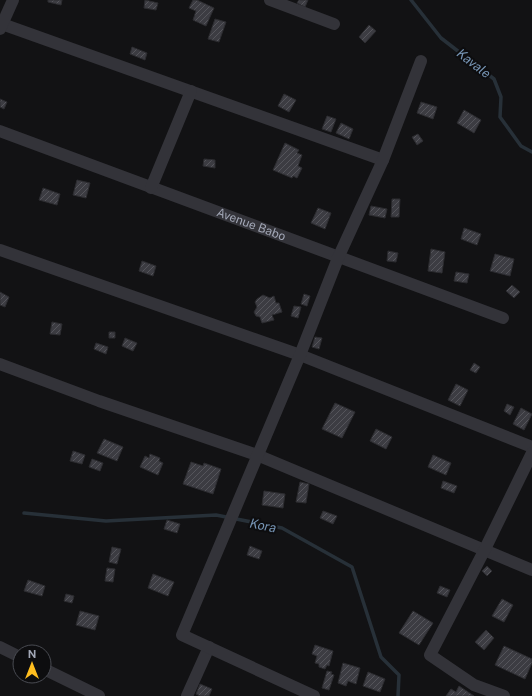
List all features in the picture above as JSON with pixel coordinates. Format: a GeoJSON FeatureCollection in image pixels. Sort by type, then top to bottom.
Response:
{"type":"FeatureCollection","features":[{"type":"Feature","properties":{"kind":"street"},"geometry":{"type":"LineString","coordinates":[[13,0],[1,27],[190,91],[383,160]]}},
{"type":"Feature","properties":{"kind":"street"},"geometry":{"type":"LineString","coordinates":[[270,0],[334,24]]}},
{"type":"Feature","properties":{"kind":"street"},"geometry":{"type":"LineString","coordinates":[[314,696],[182,635],[300,355],[338,258],[383,160],[421,61]]}},
{"type":"Feature","properties":{"kind":"street"},"geometry":{"type":"LineString","coordinates":[[151,188],[190,91]]}},
{"type":"Feature","properties":{"kind":"street","name":"Avenue Babo"},"geometry":{"type":"LineString","coordinates":[[0,131],[338,258],[503,318]]}},
{"type":"Feature","properties":{"kind":"street"},"geometry":{"type":"LineString","coordinates":[[0,250],[300,355],[532,447]]}},
{"type":"Feature","properties":{"kind":"street"},"geometry":{"type":"LineString","coordinates":[[0,364],[99,401],[257,455],[532,570]]}},
{"type":"Feature","properties":{"kind":"street"},"geometry":{"type":"LineString","coordinates":[[504,696],[474,685],[430,655],[484,551],[532,453]]}},
{"type":"Feature","properties":{"kind":"street"},"geometry":{"type":"LineString","coordinates":[[0,647],[12,653]]}},
{"type":"Feature","properties":{"kind":"street"},"geometry":{"type":"LineString","coordinates":[[186,696],[209,647]]}},
{"type":"Feature","properties":{"kind":"street"},"geometry":{"type":"LineString","coordinates":[[52,673],[99,696]]}},
{"type":"Feature","properties":{"kind":"building"},"geometry":{"type":"Polygon","coordinates":[[[48,0],[62,0],[61,5],[48,2],[48,0]]]}},
{"type":"Feature","properties":{"kind":"building"},"geometry":{"type":"Polygon","coordinates":[[[145,0],[158,3],[156,10],[144,8],[145,0]]]}},
{"type":"Feature","properties":{"kind":"building"},"geometry":{"type":"Polygon","coordinates":[[[193,0],[197,0],[214,8],[206,26],[193,20],[196,11],[189,8],[193,0]]]}},
{"type":"Feature","properties":{"kind":"building"},"geometry":{"type":"Polygon","coordinates":[[[299,0],[308,0],[305,7],[297,3],[299,0]]]}},
{"type":"Feature","properties":{"kind":"building"},"geometry":{"type":"Polygon","coordinates":[[[215,19],[226,22],[219,42],[208,39],[215,19]]]}},
{"type":"Feature","properties":{"kind":"building"},"geometry":{"type":"Polygon","coordinates":[[[369,25],[376,31],[365,43],[359,37],[369,25]]]}},
{"type":"Feature","properties":{"kind":"building"},"geometry":{"type":"Polygon","coordinates":[[[132,47],[147,53],[145,60],[130,54],[132,47]]]}},
{"type":"Feature","properties":{"kind":"building"},"geometry":{"type":"Polygon","coordinates":[[[284,94],[296,100],[289,112],[278,106],[284,94]]]}},
{"type":"Feature","properties":{"kind":"building"},"geometry":{"type":"Polygon","coordinates":[[[0,99],[7,102],[4,109],[0,107],[0,99]]]}},
{"type":"Feature","properties":{"kind":"building"},"geometry":{"type":"Polygon","coordinates":[[[421,102],[437,107],[433,119],[417,113],[421,102]]]}},
{"type":"Feature","properties":{"kind":"building"},"geometry":{"type":"Polygon","coordinates":[[[464,110],[481,120],[474,133],[457,123],[464,110]]]}},
{"type":"Feature","properties":{"kind":"building"},"geometry":{"type":"Polygon","coordinates":[[[327,116],[336,119],[331,132],[322,129],[327,116]]]}},
{"type":"Feature","properties":{"kind":"building"},"geometry":{"type":"Polygon","coordinates":[[[341,123],[353,129],[349,139],[336,133],[341,123]]]}},
{"type":"Feature","properties":{"kind":"building"},"geometry":{"type":"Polygon","coordinates":[[[418,134],[423,141],[417,145],[412,137],[418,134]]]}},
{"type":"Feature","properties":{"kind":"building"},"geometry":{"type":"Polygon","coordinates":[[[285,143],[299,150],[297,153],[302,155],[298,166],[302,168],[297,178],[293,176],[292,178],[273,170],[285,143]]]}},
{"type":"Feature","properties":{"kind":"building"},"geometry":{"type":"Polygon","coordinates":[[[204,159],[215,160],[215,168],[203,166],[204,159]]]}},
{"type":"Feature","properties":{"kind":"building"},"geometry":{"type":"Polygon","coordinates":[[[77,180],[90,183],[86,198],[73,195],[77,180]]]}},
{"type":"Feature","properties":{"kind":"building"},"geometry":{"type":"Polygon","coordinates":[[[43,188],[60,194],[57,205],[39,200],[43,188]]]}},
{"type":"Feature","properties":{"kind":"building"},"geometry":{"type":"Polygon","coordinates":[[[392,199],[400,199],[399,217],[391,217],[392,199]]]}},
{"type":"Feature","properties":{"kind":"building"},"geometry":{"type":"Polygon","coordinates":[[[371,206],[387,209],[385,218],[369,215],[371,206]]]}},
{"type":"Feature","properties":{"kind":"building"},"geometry":{"type":"Polygon","coordinates":[[[318,208],[331,213],[325,229],[311,223],[318,208]]]}},
{"type":"Feature","properties":{"kind":"building"},"geometry":{"type":"Polygon","coordinates":[[[464,228],[481,234],[477,245],[461,239],[464,228]]]}},
{"type":"Feature","properties":{"kind":"building"},"geometry":{"type":"Polygon","coordinates":[[[431,249],[445,252],[442,273],[428,271],[431,249]]]}},
{"type":"Feature","properties":{"kind":"building"},"geometry":{"type":"Polygon","coordinates":[[[388,251],[398,253],[396,262],[387,261],[388,251]]]}},
{"type":"Feature","properties":{"kind":"building"},"geometry":{"type":"Polygon","coordinates":[[[495,254],[514,259],[510,276],[490,271],[495,254]]]}},
{"type":"Feature","properties":{"kind":"building"},"geometry":{"type":"Polygon","coordinates":[[[142,261],[156,266],[153,276],[139,271],[142,261]]]}},
{"type":"Feature","properties":{"kind":"building"},"geometry":{"type":"Polygon","coordinates":[[[456,272],[469,274],[467,283],[454,281],[456,272]]]}},
{"type":"Feature","properties":{"kind":"building"},"geometry":{"type":"Polygon","coordinates":[[[512,285],[520,292],[514,298],[506,291],[512,285]]]}},
{"type":"Feature","properties":{"kind":"building"},"geometry":{"type":"Polygon","coordinates":[[[0,292],[9,297],[5,307],[0,305],[0,292]]]}},
{"type":"Feature","properties":{"kind":"building"},"geometry":{"type":"Polygon","coordinates":[[[304,294],[310,296],[307,306],[301,304],[304,294]]]}},
{"type":"Feature","properties":{"kind":"building"},"geometry":{"type":"Polygon","coordinates":[[[263,295],[270,298],[274,296],[276,303],[279,303],[282,312],[272,315],[274,320],[262,323],[260,317],[256,316],[254,312],[257,307],[255,302],[263,295]]]}},
{"type":"Feature","properties":{"kind":"building"},"geometry":{"type":"Polygon","coordinates":[[[294,306],[301,307],[298,318],[291,316],[294,306]]]}},
{"type":"Feature","properties":{"kind":"building"},"geometry":{"type":"Polygon","coordinates":[[[52,322],[62,324],[60,335],[50,334],[52,322]]]}},
{"type":"Feature","properties":{"kind":"building"},"geometry":{"type":"Polygon","coordinates":[[[109,332],[115,332],[115,338],[109,338],[109,332]]]}},
{"type":"Feature","properties":{"kind":"building"},"geometry":{"type":"Polygon","coordinates":[[[315,337],[322,338],[319,349],[312,347],[315,337]]]}},
{"type":"Feature","properties":{"kind":"building"},"geometry":{"type":"Polygon","coordinates":[[[125,338],[137,343],[133,351],[122,346],[125,338]]]}},
{"type":"Feature","properties":{"kind":"building"},"geometry":{"type":"Polygon","coordinates":[[[96,343],[108,347],[106,354],[94,349],[96,343]]]}},
{"type":"Feature","properties":{"kind":"building"},"geometry":{"type":"Polygon","coordinates":[[[474,363],[480,367],[476,373],[470,370],[474,363]]]}},
{"type":"Feature","properties":{"kind":"building"},"geometry":{"type":"Polygon","coordinates":[[[456,384],[468,390],[460,406],[448,400],[456,384]]]}},
{"type":"Feature","properties":{"kind":"building"},"geometry":{"type":"Polygon","coordinates":[[[335,403],[355,412],[342,438],[322,429],[335,403]]]}},
{"type":"Feature","properties":{"kind":"building"},"geometry":{"type":"Polygon","coordinates":[[[507,404],[514,407],[510,415],[504,411],[507,404]]]}},
{"type":"Feature","properties":{"kind":"building"},"geometry":{"type":"Polygon","coordinates":[[[521,408],[532,414],[524,430],[513,424],[521,408]]]}},
{"type":"Feature","properties":{"kind":"building"},"geometry":{"type":"Polygon","coordinates":[[[376,429],[392,437],[386,449],[370,441],[376,429]]]}},
{"type":"Feature","properties":{"kind":"building"},"geometry":{"type":"Polygon","coordinates":[[[104,439],[123,447],[117,461],[97,453],[104,439]]]}},
{"type":"Feature","properties":{"kind":"building"},"geometry":{"type":"Polygon","coordinates":[[[73,451],[85,455],[82,464],[70,461],[73,451]]]}},
{"type":"Feature","properties":{"kind":"building"},"geometry":{"type":"Polygon","coordinates":[[[150,454],[160,458],[159,461],[163,463],[158,475],[140,467],[145,456],[149,458],[150,454]]]}},
{"type":"Feature","properties":{"kind":"building"},"geometry":{"type":"Polygon","coordinates":[[[433,455],[451,463],[446,475],[428,467],[433,455]]]}},
{"type":"Feature","properties":{"kind":"building"},"geometry":{"type":"Polygon","coordinates":[[[92,459],[103,463],[100,471],[89,467],[92,459]]]}},
{"type":"Feature","properties":{"kind":"building"},"geometry":{"type":"Polygon","coordinates":[[[191,462],[203,466],[204,463],[221,469],[213,494],[183,484],[191,462]]]}},
{"type":"Feature","properties":{"kind":"building"},"geometry":{"type":"Polygon","coordinates":[[[443,481],[457,486],[454,493],[441,488],[443,481]]]}},
{"type":"Feature","properties":{"kind":"building"},"geometry":{"type":"Polygon","coordinates":[[[300,482],[309,484],[306,503],[296,502],[300,482]]]}},
{"type":"Feature","properties":{"kind":"building"},"geometry":{"type":"Polygon","coordinates":[[[264,491],[285,494],[283,508],[262,505],[264,491]]]}},
{"type":"Feature","properties":{"kind":"building"},"geometry":{"type":"Polygon","coordinates":[[[323,511],[337,516],[333,524],[320,518],[323,511]]]}},
{"type":"Feature","properties":{"kind":"building"},"geometry":{"type":"Polygon","coordinates":[[[167,520],[180,524],[177,533],[164,529],[167,520]]]}},
{"type":"Feature","properties":{"kind":"building"},"geometry":{"type":"Polygon","coordinates":[[[250,546],[262,551],[259,559],[247,555],[250,546]]]}},
{"type":"Feature","properties":{"kind":"building"},"geometry":{"type":"Polygon","coordinates":[[[112,547],[121,549],[117,564],[109,562],[112,547]]]}},
{"type":"Feature","properties":{"kind":"building"},"geometry":{"type":"Polygon","coordinates":[[[487,566],[492,571],[487,576],[482,571],[487,566]]]}},
{"type":"Feature","properties":{"kind":"building"},"geometry":{"type":"Polygon","coordinates":[[[107,568],[115,569],[113,582],[105,581],[107,568]]]}},
{"type":"Feature","properties":{"kind":"building"},"geometry":{"type":"Polygon","coordinates":[[[153,574],[174,582],[168,596],[148,588],[153,574]]]}},
{"type":"Feature","properties":{"kind":"building"},"geometry":{"type":"Polygon","coordinates":[[[28,580],[45,586],[42,596],[24,591],[28,580]]]}},
{"type":"Feature","properties":{"kind":"building"},"geometry":{"type":"Polygon","coordinates":[[[440,586],[450,590],[447,597],[437,593],[440,586]]]}},
{"type":"Feature","properties":{"kind":"building"},"geometry":{"type":"Polygon","coordinates":[[[66,594],[74,596],[72,603],[64,601],[66,594]]]}},
{"type":"Feature","properties":{"kind":"building"},"geometry":{"type":"Polygon","coordinates":[[[502,599],[513,605],[504,622],[492,616],[502,599]]]}},
{"type":"Feature","properties":{"kind":"building"},"geometry":{"type":"Polygon","coordinates":[[[80,611],[99,616],[95,630],[76,625],[80,611]]]}},
{"type":"Feature","properties":{"kind":"building"},"geometry":{"type":"Polygon","coordinates":[[[413,611],[433,623],[419,645],[399,633],[413,611]]]}},
{"type":"Feature","properties":{"kind":"building"},"geometry":{"type":"Polygon","coordinates":[[[486,630],[494,638],[484,650],[475,642],[486,630]]]}},
{"type":"Feature","properties":{"kind":"building"},"geometry":{"type":"Polygon","coordinates":[[[315,645],[333,651],[329,666],[327,665],[325,669],[319,667],[319,664],[315,663],[317,656],[312,654],[315,645]]]}},
{"type":"Feature","properties":{"kind":"building"},"geometry":{"type":"Polygon","coordinates":[[[504,646],[532,659],[532,663],[525,679],[495,665],[504,646]]]}},
{"type":"Feature","properties":{"kind":"building"},"geometry":{"type":"Polygon","coordinates":[[[343,663],[360,668],[356,684],[348,681],[346,686],[338,683],[343,663]]]}},
{"type":"Feature","properties":{"kind":"building"},"geometry":{"type":"Polygon","coordinates":[[[327,671],[332,672],[331,674],[334,675],[329,690],[322,688],[327,671]]]}},
{"type":"Feature","properties":{"kind":"building"},"geometry":{"type":"Polygon","coordinates":[[[368,672],[385,679],[380,692],[363,686],[368,672]]]}},
{"type":"Feature","properties":{"kind":"building"},"geometry":{"type":"Polygon","coordinates":[[[200,684],[212,689],[209,696],[200,696],[196,694],[200,684]]]}},
{"type":"Feature","properties":{"kind":"building"},"geometry":{"type":"Polygon","coordinates":[[[459,686],[474,696],[446,696],[451,689],[456,692],[459,686]]]}},
{"type":"Feature","properties":{"kind":"waterway","name":"Kavale"},"geometry":{"type":"LineString","coordinates":[[411,0],[441,38],[494,79],[501,97],[500,117],[521,146],[532,152]]}},
{"type":"Feature","properties":{"kind":"waterway","name":"Kora"},"geometry":{"type":"LineString","coordinates":[[24,513],[106,521],[216,515],[282,528],[352,567],[381,657],[399,675],[398,696]]}}]}
